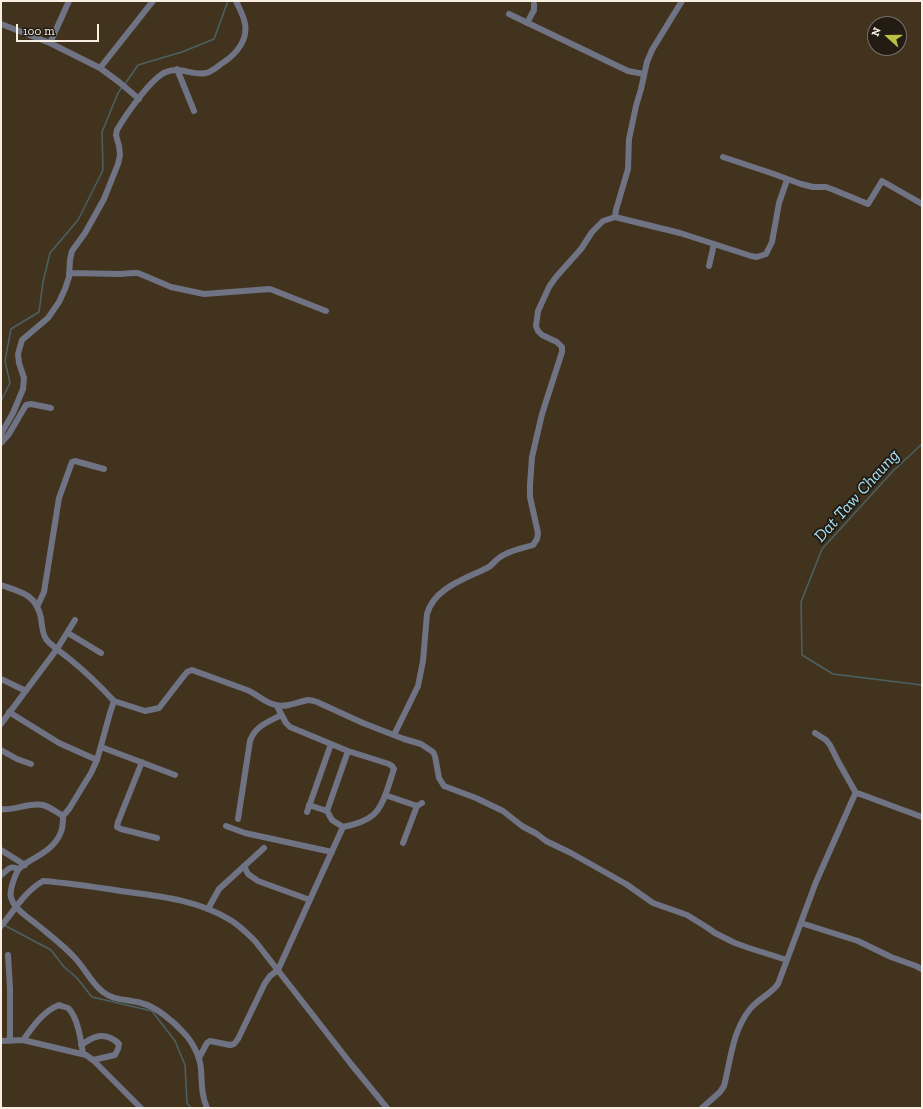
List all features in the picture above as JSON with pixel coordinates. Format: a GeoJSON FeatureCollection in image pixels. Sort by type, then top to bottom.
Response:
{"type":"FeatureCollection","features":[{"type":"Feature","properties":{"kind":"street"},"geometry":{"type":"LineString","coordinates":[[50,43],[68,1]]}},
{"type":"Feature","properties":{"kind":"street"},"geometry":{"type":"LineString","coordinates":[[100,68],[154,1]]}},
{"type":"Feature","properties":{"kind":"street"},"geometry":{"type":"LineString","coordinates":[[1,434],[13,413],[23,389],[24,378],[18,354],[22,340],[48,318],[53,312],[65,289],[72,251],[85,234],[104,199],[118,164],[120,155],[116,135],[117,130],[139,99],[154,81],[165,72],[177,70],[194,73],[206,73],[229,58],[240,47],[245,35],[245,23],[236,1]]}},
{"type":"Feature","properties":{"kind":"street"},"geometry":{"type":"LineString","coordinates":[[615,217],[628,169],[629,139],[647,62],[652,50],[682,1]]}},
{"type":"Feature","properties":{"kind":"street"},"geometry":{"type":"LineString","coordinates":[[527,23],[534,10],[534,4]]}},
{"type":"Feature","properties":{"kind":"street"},"geometry":{"type":"LineString","coordinates":[[509,14],[628,71],[644,74]]}},
{"type":"Feature","properties":{"kind":"street"},"geometry":{"type":"LineString","coordinates":[[1,24],[50,43],[100,68],[139,99]]}},
{"type":"Feature","properties":{"kind":"street"},"geometry":{"type":"LineString","coordinates":[[177,70],[194,111]]}},
{"type":"Feature","properties":{"kind":"street"},"geometry":{"type":"LineString","coordinates":[[723,156],[787,180],[813,187],[826,187],[868,204],[882,181],[922,204]]}},
{"type":"Feature","properties":{"kind":"street"},"geometry":{"type":"LineString","coordinates":[[394,735],[418,686],[423,661],[427,614],[429,607],[435,598],[446,589],[491,566],[498,558],[514,550],[534,545],[537,539],[538,533],[530,497],[532,457],[542,414],[562,352],[562,347],[557,342],[542,335],[538,331],[536,319],[549,287],[556,276],[581,249],[598,225],[603,221],[615,217],[670,230],[751,256],[757,257],[766,254],[772,242],[779,203],[787,180]]}},
{"type":"Feature","properties":{"kind":"street"},"geometry":{"type":"LineString","coordinates":[[710,266],[714,244]]}},
{"type":"Feature","properties":{"kind":"street"},"geometry":{"type":"LineString","coordinates":[[69,273],[133,273],[171,287],[204,294],[270,289],[326,311]]}},
{"type":"Feature","properties":{"kind":"street"},"geometry":{"type":"LineString","coordinates":[[1,443],[9,434],[26,405],[31,404],[51,408]]}},
{"type":"Feature","properties":{"kind":"street"},"geometry":{"type":"LineString","coordinates":[[37,607],[44,592],[59,498],[70,465],[75,460],[104,469]]}},
{"type":"Feature","properties":{"kind":"street"},"geometry":{"type":"LineString","coordinates":[[1,585],[32,598],[37,607],[46,639],[100,686],[114,701],[145,711],[159,708],[187,672],[192,670],[255,693],[276,706],[290,705],[309,700],[317,702],[363,723],[421,744],[435,756],[439,778],[444,786],[476,798],[503,811],[522,826],[546,841],[571,853],[626,884],[654,903],[687,915],[715,933],[735,943],[787,960]]}},
{"type":"Feature","properties":{"kind":"street"},"geometry":{"type":"LineString","coordinates":[[1,724],[57,649],[75,620]]}},
{"type":"Feature","properties":{"kind":"street"},"geometry":{"type":"LineString","coordinates":[[68,633],[101,653]]}},
{"type":"Feature","properties":{"kind":"street"},"geometry":{"type":"LineString","coordinates":[[1,679],[26,691]]}},
{"type":"Feature","properties":{"kind":"street"},"geometry":{"type":"LineString","coordinates":[[114,701],[92,773],[63,816],[62,831],[55,843],[22,867],[10,892],[12,901],[15,907],[74,957],[104,992],[113,997],[148,1005],[167,1018],[182,1031],[199,1058],[202,1090],[204,1102],[207,1108]]}},
{"type":"Feature","properties":{"kind":"street"},"geometry":{"type":"LineString","coordinates":[[276,706],[290,727],[348,751],[389,764],[394,769],[379,809],[372,816],[358,823],[343,827],[332,820],[327,811],[348,751]]}},
{"type":"Feature","properties":{"kind":"street"},"geometry":{"type":"LineString","coordinates":[[9,712],[59,743],[97,760]]}},
{"type":"Feature","properties":{"kind":"street"},"geometry":{"type":"LineString","coordinates":[[238,819],[252,734],[260,727],[281,715]]}},
{"type":"Feature","properties":{"kind":"street"},"geometry":{"type":"LineString","coordinates":[[815,733],[826,740],[830,745],[856,793],[922,817]]}},
{"type":"Feature","properties":{"kind":"street"},"geometry":{"type":"LineString","coordinates":[[306,812],[331,744]]}},
{"type":"Feature","properties":{"kind":"street"},"geometry":{"type":"LineString","coordinates":[[101,747],[175,775]]}},
{"type":"Feature","properties":{"kind":"street"},"geometry":{"type":"LineString","coordinates":[[1,750],[17,759],[31,764]]}},
{"type":"Feature","properties":{"kind":"street"},"geometry":{"type":"LineString","coordinates":[[142,762],[117,826],[121,829],[157,838]]}},
{"type":"Feature","properties":{"kind":"street"},"geometry":{"type":"LineString","coordinates":[[702,1108],[720,1092],[724,1086],[736,1034],[745,1016],[752,1007],[774,990],[778,984],[816,882],[856,793]]}},
{"type":"Feature","properties":{"kind":"street"},"geometry":{"type":"LineString","coordinates":[[385,795],[420,804],[403,843]]}},
{"type":"Feature","properties":{"kind":"street"},"geometry":{"type":"LineString","coordinates":[[1,809],[7,810],[42,805],[63,816]]}},
{"type":"Feature","properties":{"kind":"street"},"geometry":{"type":"LineString","coordinates":[[309,805],[327,811]]}},
{"type":"Feature","properties":{"kind":"street"},"geometry":{"type":"LineString","coordinates":[[226,826],[245,833],[332,852]]}},
{"type":"Feature","properties":{"kind":"street"},"geometry":{"type":"LineString","coordinates":[[199,1058],[207,1043],[210,1041],[230,1045],[234,1044],[265,983],[270,976],[278,970],[343,827]]}},
{"type":"Feature","properties":{"kind":"street"},"geometry":{"type":"LineString","coordinates":[[208,909],[219,889],[264,848]]}},
{"type":"Feature","properties":{"kind":"street"},"geometry":{"type":"LineString","coordinates":[[1,850],[22,867]]}},
{"type":"Feature","properties":{"kind":"street"},"geometry":{"type":"LineString","coordinates":[[244,866],[248,874],[258,881],[310,900]]}},
{"type":"Feature","properties":{"kind":"street"},"geometry":{"type":"LineString","coordinates":[[1,875],[10,868],[22,867]]}},
{"type":"Feature","properties":{"kind":"street"},"geometry":{"type":"LineString","coordinates":[[2,924],[15,907],[35,886],[43,881],[156,896],[208,909],[245,930],[255,941],[387,1108]]}},
{"type":"Feature","properties":{"kind":"street"},"geometry":{"type":"LineString","coordinates":[[801,923],[858,941],[891,958],[922,969]]}},
{"type":"Feature","properties":{"kind":"street"},"geometry":{"type":"LineString","coordinates":[[8,955],[10,988],[10,1040]]}},
{"type":"Feature","properties":{"kind":"street"},"geometry":{"type":"LineString","coordinates":[[23,1040],[42,1016],[52,1008],[59,1005],[67,1008],[73,1015],[83,1054]]}},
{"type":"Feature","properties":{"kind":"street"},"geometry":{"type":"LineString","coordinates":[[81,1045],[96,1036],[109,1037],[117,1041],[119,1044],[115,1055],[93,1060]]}},
{"type":"Feature","properties":{"kind":"street"},"geometry":{"type":"LineString","coordinates":[[1,1041],[23,1040],[83,1054],[93,1060],[141,1108]]}},
{"type":"Feature","properties":{"kind":"waterway"},"geometry":{"type":"LineString","coordinates":[[125,84],[138,65],[182,52],[214,39],[228,1]]}},
{"type":"Feature","properties":{"kind":"waterway"},"geometry":{"type":"LineString","coordinates":[[1,401],[10,383],[5,361],[11,329],[39,312],[43,282],[50,253],[78,220],[103,170],[102,132],[118,93],[122,87]]}},
{"type":"Feature","properties":{"kind":"waterway","name":"Dat Taw Chaung"},"geometry":{"type":"LineString","coordinates":[[922,444],[893,471],[822,549],[801,602],[802,655],[833,674],[922,685]]}},
{"type":"Feature","properties":{"kind":"waterway"},"geometry":{"type":"LineString","coordinates":[[4,925],[51,950],[64,967],[77,978],[92,997],[152,1011],[175,1041],[185,1065],[187,1103],[191,1108]]}}]}
